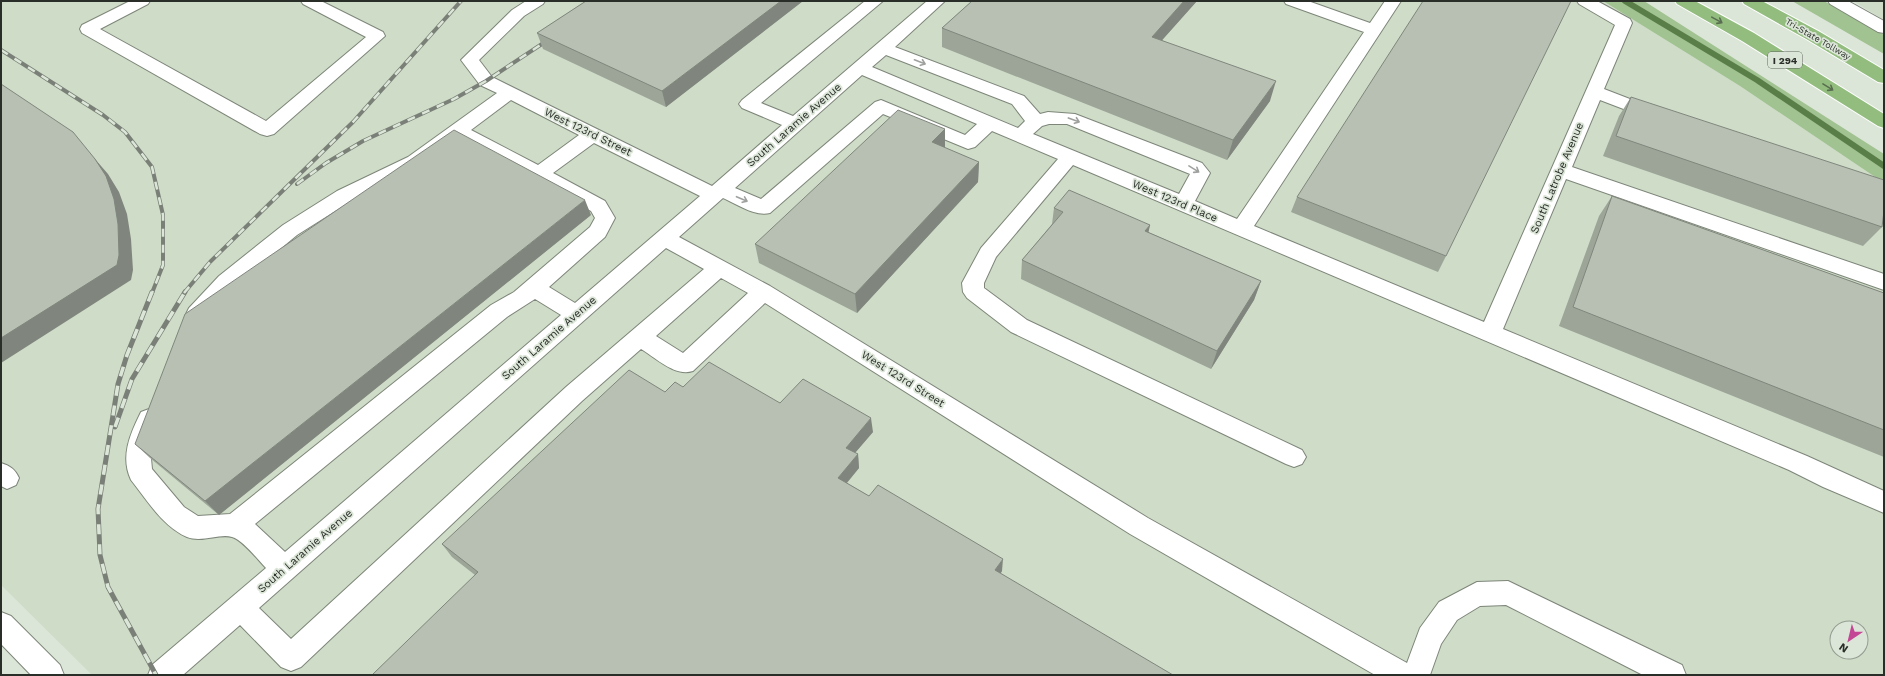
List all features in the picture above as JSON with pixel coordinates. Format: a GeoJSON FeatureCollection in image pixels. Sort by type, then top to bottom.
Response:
{"type":"FeatureCollection","features":[{"type":"Feature","properties":{"kind":"highway","name":"I 294"},"geometry":{"type":"LineString","coordinates":[[1683,1],[1748,37],[1884,122]]}},
{"type":"Feature","properties":{"kind":"highway","name":"Tri-State Tollway"},"geometry":{"type":"LineString","coordinates":[[1750,1],[1814,36],[1884,78]]}},
{"type":"Feature","properties":{"kind":"street"},"geometry":{"type":"LineString","coordinates":[[142,1],[88,28],[267,130],[377,36],[309,1]]}},
{"type":"Feature","properties":{"kind":"street","name":"West 123rd Street"},"geometry":{"type":"LineString","coordinates":[[537,1],[518,13],[470,60],[486,81],[593,134],[717,192],[763,208],[881,106],[968,143],[990,122]]}},
{"type":"Feature","properties":{"kind":"street"},"geometry":{"type":"LineString","coordinates":[[795,124],[748,104],[875,1]]}},
{"type":"Feature","properties":{"kind":"street","name":"South Laramie Avenue"},"geometry":{"type":"LineString","coordinates":[[162,675],[937,1]]}},
{"type":"Feature","properties":{"kind":"street"},"geometry":{"type":"LineString","coordinates":[[1292,1],[1374,30]]}},
{"type":"Feature","properties":{"kind":"street"},"geometry":{"type":"LineString","coordinates":[[1241,228],[1393,1]]}},
{"type":"Feature","properties":{"kind":"street","name":"South Latrobe Avenue"},"geometry":{"type":"LineString","coordinates":[[1490,334],[1624,23],[1584,1]]}},
{"type":"Feature","properties":{"kind":"street"},"geometry":{"type":"LineString","coordinates":[[1836,1],[1884,28]]}},
{"type":"Feature","properties":{"kind":"street"},"geometry":{"type":"LineString","coordinates":[[883,48],[1018,100],[1036,122]]}},
{"type":"Feature","properties":{"kind":"street","name":"West 123rd Place"},"geometry":{"type":"LineString","coordinates":[[860,68],[1798,463],[1832,480],[1884,502]]}},
{"type":"Feature","properties":{"kind":"street"},"geometry":{"type":"LineString","coordinates":[[1595,92],[1668,119]]}},
{"type":"Feature","properties":{"kind":"street"},"geometry":{"type":"LineString","coordinates":[[187,333],[197,314],[226,282],[290,230],[344,196],[415,162],[509,93]]}},
{"type":"Feature","properties":{"kind":"street"},"geometry":{"type":"LineString","coordinates":[[1020,135],[1036,122],[1048,118],[1069,118],[1195,168],[1200,173],[1183,204]]}},
{"type":"Feature","properties":{"kind":"street"},"geometry":{"type":"LineString","coordinates":[[157,399],[138,448],[140,473],[175,515],[194,528],[235,525],[499,311],[522,298],[598,232],[605,218],[598,206],[458,130]]}},
{"type":"Feature","properties":{"kind":"street"},"geometry":{"type":"LineString","coordinates":[[539,174],[593,134]]}},
{"type":"Feature","properties":{"kind":"street"},"geometry":{"type":"LineString","coordinates":[[1070,156],[988,253],[973,283],[974,292],[1019,326],[1294,457]]}},
{"type":"Feature","properties":{"kind":"street"},"geometry":{"type":"LineString","coordinates":[[1561,170],[1884,282]]}},
{"type":"Feature","properties":{"kind":"street","name":"West 123rd Street"},"geometry":{"type":"LineString","coordinates":[[664,238],[763,292],[1139,526],[1402,675]]}},
{"type":"Feature","properties":{"kind":"street"},"geometry":{"type":"LineString","coordinates":[[240,607],[291,658],[574,394],[719,268]]}},
{"type":"Feature","properties":{"kind":"street"},"geometry":{"type":"LineString","coordinates":[[534,288],[577,314]]}},
{"type":"Feature","properties":{"kind":"street"},"geometry":{"type":"LineString","coordinates":[[640,336],[685,365],[763,292]]}},
{"type":"Feature","properties":{"kind":"street"},"geometry":{"type":"LineString","coordinates":[[235,525],[250,534],[284,569]]}},
{"type":"Feature","properties":{"kind":"street"},"geometry":{"type":"LineString","coordinates":[[1416,675],[1430,637],[1448,611],[1477,594],[1508,593],[1672,675]]}},
{"type":"Feature","properties":{"kind":"street"},"geometry":{"type":"LineString","coordinates":[[1,625],[50,675]]}},
{"type":"Feature","properties":{"kind":"shaded area"},"geometry":{"type":"Polygon","coordinates":[[[1,1],[1603,1],[1740,86],[1884,183],[1884,675],[92,675],[1,585],[1,1]]]}},
{"type":"Feature","properties":{"kind":"shaded area"},"geometry":{"type":"Polygon","coordinates":[[[1853,1],[1884,1],[1884,20],[1853,1]]]}},
{"type":"Feature","properties":{"kind":"green space"},"geometry":{"type":"Polygon","coordinates":[[[1603,1],[1644,1],[1884,154],[1884,183],[1740,86],[1603,1]]]}},
{"type":"Feature","properties":{"kind":"green space"},"geometry":{"type":"Polygon","coordinates":[[[1792,1],[1824,1],[1884,35],[1884,54],[1792,1]]]}},
{"type":"Feature","properties":{"kind":"building"},"geometry":{"type":"Polygon","coordinates":[[[586,1],[781,1],[662,91],[537,33],[586,1]]]}},
{"type":"Feature","properties":{"kind":"building"},"geometry":{"type":"Polygon","coordinates":[[[972,1],[1184,1],[1152,37],[1276,81],[1233,140],[942,28],[972,1]]]}},
{"type":"Feature","properties":{"kind":"building"},"geometry":{"type":"Polygon","coordinates":[[[1423,1],[1571,1],[1446,256],[1297,197],[1423,1]]]}},
{"type":"Feature","properties":{"kind":"building"},"geometry":{"type":"Polygon","coordinates":[[[1,84],[73,132],[95,159],[106,176],[114,199],[118,224],[119,255],[117,265],[1,338],[1,84]]]}},
{"type":"Feature","properties":{"kind":"building"},"geometry":{"type":"Polygon","coordinates":[[[1631,97],[1884,180],[1884,211],[1882,227],[1616,136],[1631,97]]]}},
{"type":"Feature","properties":{"kind":"building"},"geometry":{"type":"Polygon","coordinates":[[[898,110],[945,129],[932,142],[979,162],[855,294],[755,244],[898,110]]]}},
{"type":"Feature","properties":{"kind":"building"},"geometry":{"type":"Polygon","coordinates":[[[454,130],[585,200],[205,501],[135,444],[185,314],[454,130]]]}},
{"type":"Feature","properties":{"kind":"building"},"geometry":{"type":"Polygon","coordinates":[[[1069,190],[1150,225],[1145,231],[1261,281],[1217,351],[1022,260],[1063,212],[1054,208],[1069,190]]]}},
{"type":"Feature","properties":{"kind":"building"},"geometry":{"type":"Polygon","coordinates":[[[1612,196],[1884,293],[1884,430],[1573,307],[1612,196]]]}},
{"type":"Feature","properties":{"kind":"building"},"geometry":{"type":"Polygon","coordinates":[[[709,362],[780,403],[803,379],[871,418],[846,448],[858,454],[838,478],[869,496],[878,485],[1003,559],[995,570],[1173,675],[372,675],[478,572],[442,544],[629,370],[665,392],[675,382],[683,387],[709,362]]]}},
{"type":"Feature","properties":{"kind":"waterway"},"geometry":{"type":"LineString","coordinates":[[1625,1],[1757,80],[1884,166]]}},
{"type":"Feature","properties":{"kind":"railway"},"geometry":{"type":"LineString","coordinates":[[184,293],[210,262],[353,122],[461,1]]}},
{"type":"Feature","properties":{"kind":"railway"},"geometry":{"type":"LineString","coordinates":[[297,184],[326,163],[363,141],[454,99],[486,81],[551,38]]}},
{"type":"Feature","properties":{"kind":"railway"},"geometry":{"type":"LineString","coordinates":[[1,50],[103,115],[125,132],[152,167],[163,215],[163,265],[152,293]]}},
{"type":"Feature","properties":{"kind":"railway"},"geometry":{"type":"LineString","coordinates":[[152,292],[127,355],[118,384],[98,509],[100,555],[108,587],[156,675]]}},
{"type":"Feature","properties":{"kind":"railway"},"geometry":{"type":"LineString","coordinates":[[115,427],[132,379],[185,292]]}}]}
